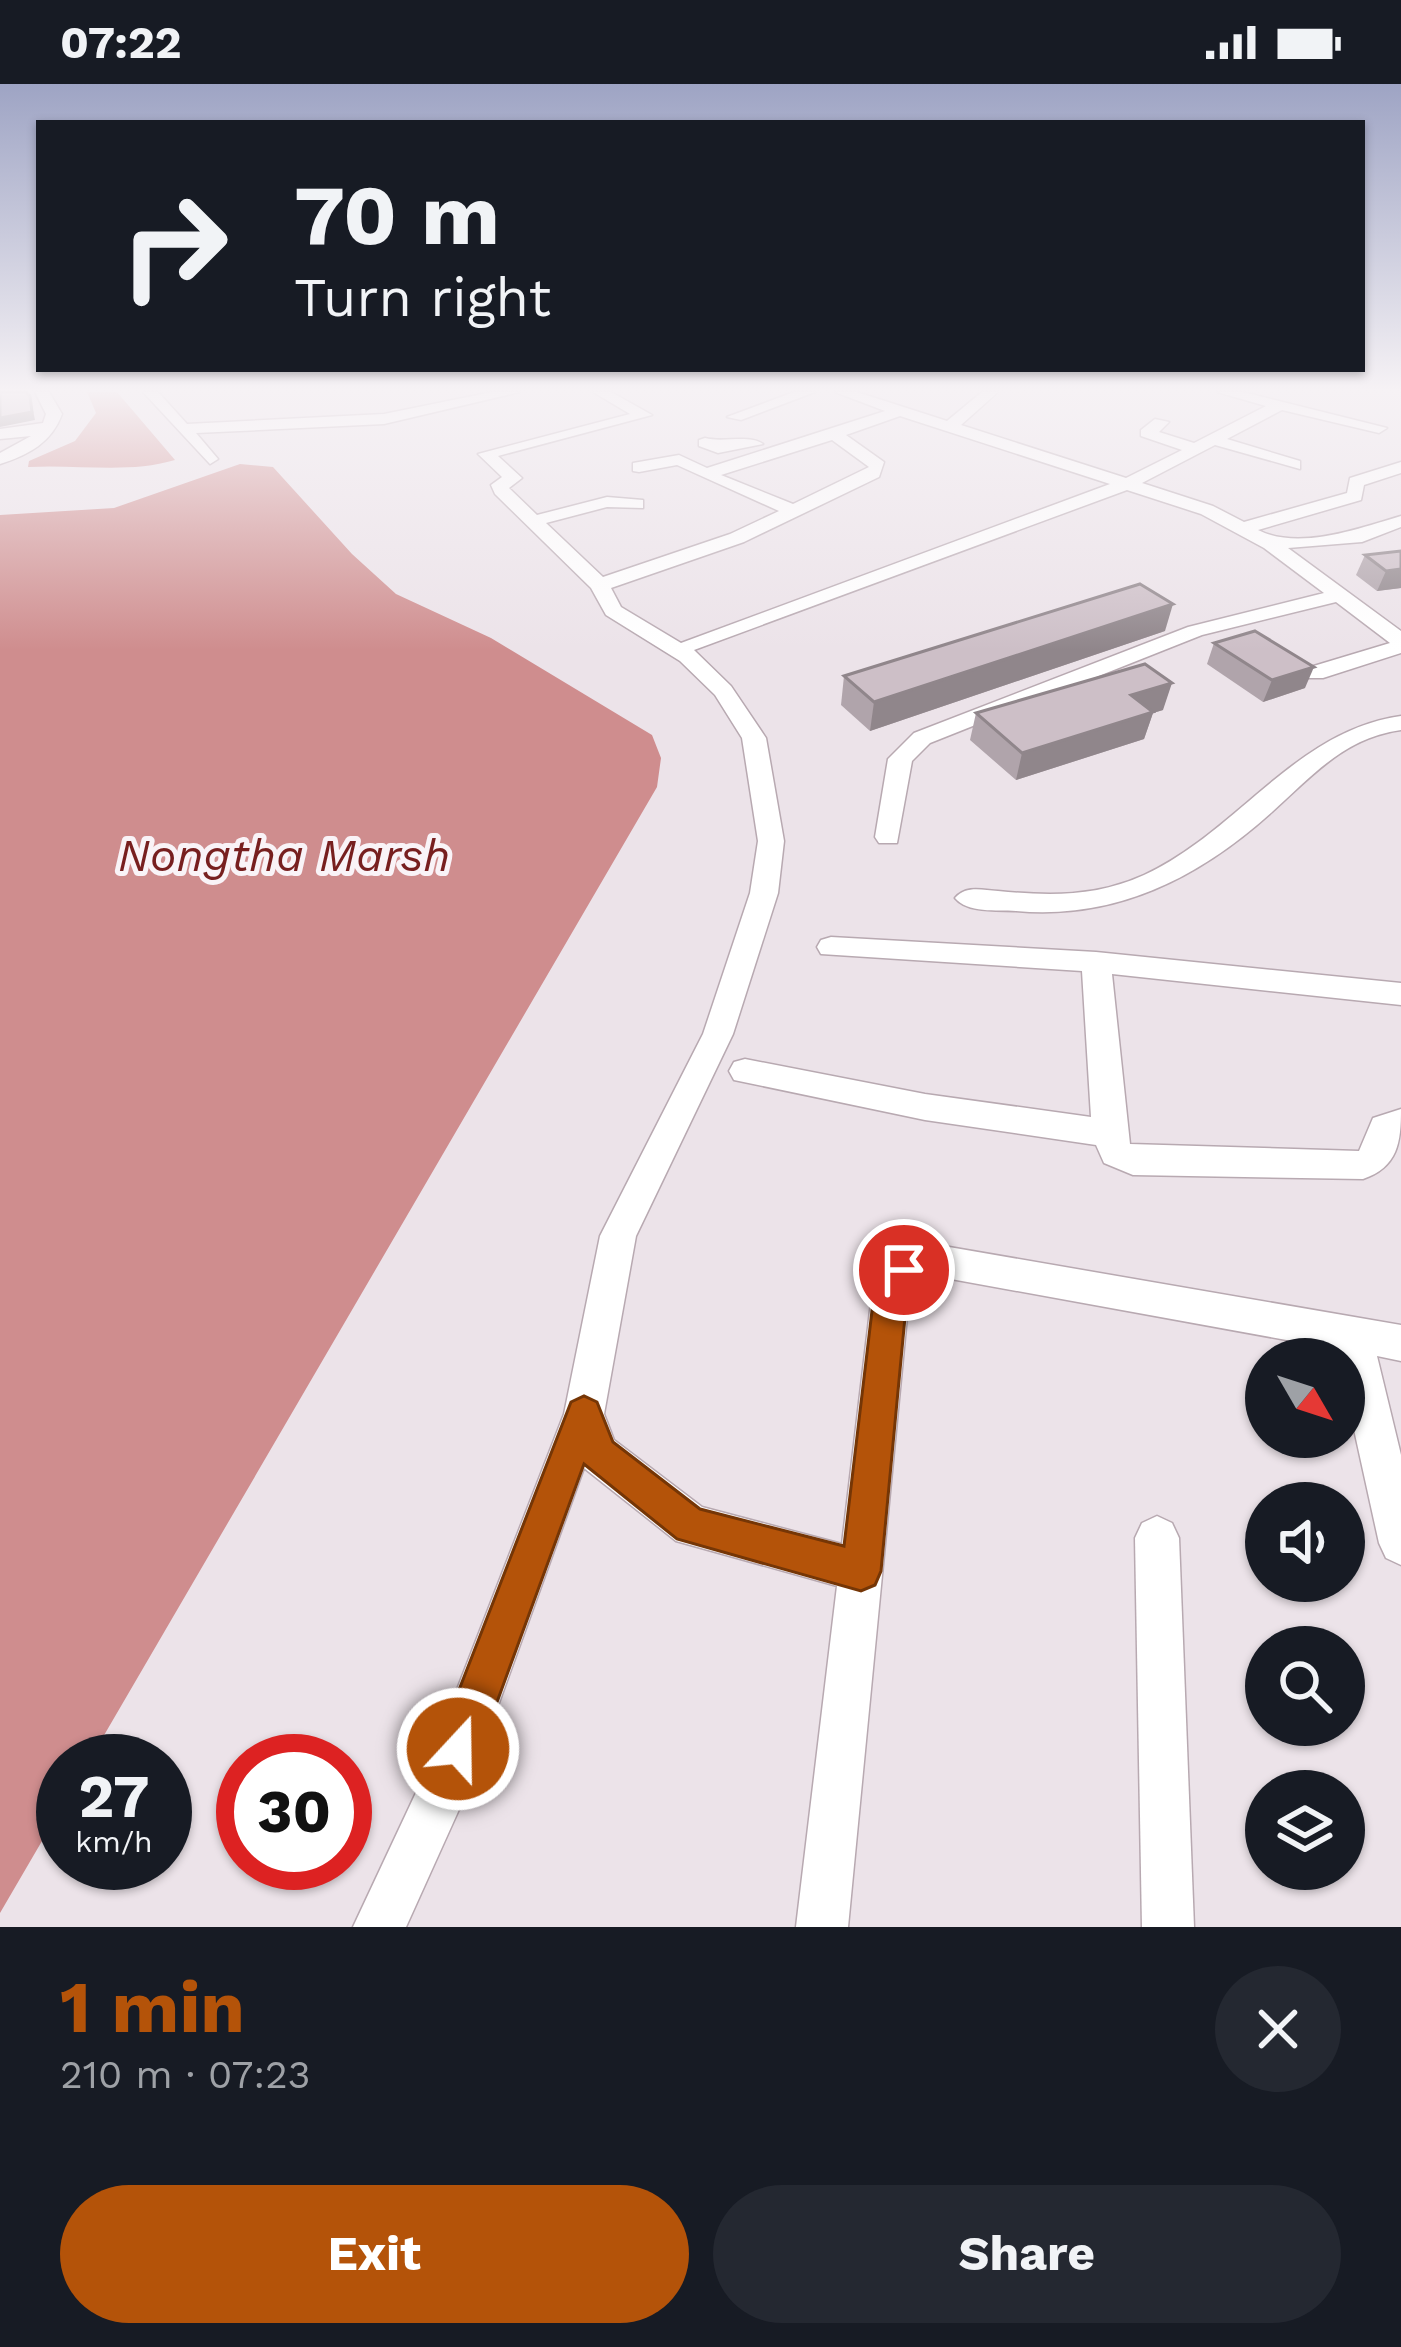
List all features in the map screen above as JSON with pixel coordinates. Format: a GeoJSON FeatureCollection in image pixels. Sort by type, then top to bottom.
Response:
{"type":"FeatureCollection","features":[{"type":"Feature","properties":{"kind":"street"},"geometry":{"type":"LineString","coordinates":[[379,1927],[441,1794],[584,1414],[618,1237],[718,1034],[764,893],[771,841],[754,738],[723,691],[688,656],[613,611],[600,585],[501,490],[500,485],[513,478]]}},
{"type":"Feature","properties":{"kind":"street"},"geometry":{"type":"LineString","coordinates":[[715,478],[796,512]]}},
{"type":"Feature","properties":{"kind":"street"},"geometry":{"type":"LineString","coordinates":[[600,585],[796,512],[863,478]]}},
{"type":"Feature","properties":{"kind":"street"},"geometry":{"type":"LineString","coordinates":[[1119,478],[1245,528],[1401,644]]}},
{"type":"Feature","properties":{"kind":"street"},"geometry":{"type":"LineString","coordinates":[[690,645],[1140,478]]}},
{"type":"Feature","properties":{"kind":"street"},"geometry":{"type":"LineString","coordinates":[[1245,528],[1355,496],[1356,482],[1368,478]]}},
{"type":"Feature","properties":{"kind":"street"},"geometry":{"type":"LineString","coordinates":[[537,520],[607,502],[637,504]]}},
{"type":"Feature","properties":{"kind":"street"},"geometry":{"type":"LineString","coordinates":[[1271,544],[1362,536],[1401,521]]}},
{"type":"Feature","properties":{"kind":"street"},"geometry":{"type":"LineString","coordinates":[[888,837],[900,759],[922,738],[1195,631],[1338,595]]}},
{"type":"Feature","properties":{"kind":"street"},"geometry":{"type":"LineString","coordinates":[[1315,673],[1401,644]]}},
{"type":"Feature","properties":{"kind":"street"},"geometry":{"type":"LineString","coordinates":[[969,898],[1053,904],[1120,894],[1187,862],[1257,813],[1315,755],[1348,734],[1401,723]]}},
{"type":"Feature","properties":{"kind":"street"},"geometry":{"type":"LineString","coordinates":[[831,947],[1096,962],[1401,994]]}},
{"type":"Feature","properties":{"kind":"street"},"geometry":{"type":"LineString","coordinates":[[1096,962],[1109,1133],[1116,1153],[1133,1161],[1363,1165],[1377,1158],[1385,1127],[1401,1122]]}},
{"type":"Feature","properties":{"kind":"street"},"geometry":{"type":"LineString","coordinates":[[745,1070],[926,1107],[1109,1133]]}},
{"type":"Feature","properties":{"kind":"street"},"geometry":{"type":"LineString","coordinates":[[822,1927],[891,1294],[904,1270],[926,1259],[1401,1343]]}},
{"type":"Feature","properties":{"kind":"street"},"geometry":{"type":"LineString","coordinates":[[1352,1334],[1401,1543]]}},
{"type":"Feature","properties":{"kind":"street"},"geometry":{"type":"LineString","coordinates":[[584,1414],[599,1454],[691,1526],[861,1571]]}},
{"type":"Feature","properties":{"kind":"street"},"geometry":{"type":"LineString","coordinates":[[1157,1538],[1168,1927]]}},
{"type":"Feature","properties":{"kind":"water","name":"Nongtha Marsh"},"geometry":{"type":"Polygon","coordinates":[[[200,478],[283,478],[352,554],[396,594],[491,638],[652,735],[661,758],[657,787],[105,1734],[36,1734],[36,1851],[0,1913],[0,515],[114,508],[200,478]]]}},
{"type":"Feature","properties":{"kind":"building"},"geometry":{"type":"Polygon","coordinates":[[[1401,551],[1401,569],[1386,571],[1365,555],[1401,551]]]}},
{"type":"Feature","properties":{"kind":"building"},"geometry":{"type":"Polygon","coordinates":[[[1140,584],[1173,604],[874,702],[844,676],[1140,584]]]}},
{"type":"Feature","properties":{"kind":"building"},"geometry":{"type":"Polygon","coordinates":[[[1255,631],[1314,667],[1272,680],[1214,643],[1255,631]]]}},
{"type":"Feature","properties":{"kind":"building"},"geometry":{"type":"Polygon","coordinates":[[[1145,664],[1172,683],[1131,695],[1153,712],[1022,753],[976,713],[1145,664]]]}},
{"type":"Feature","properties":{"kind":"route"},"geometry":{"type":"LineString","coordinates":[[458,1749],[584,1414],[599,1454],[691,1526],[861,1571],[891,1294],[904,1270]]}}]}
